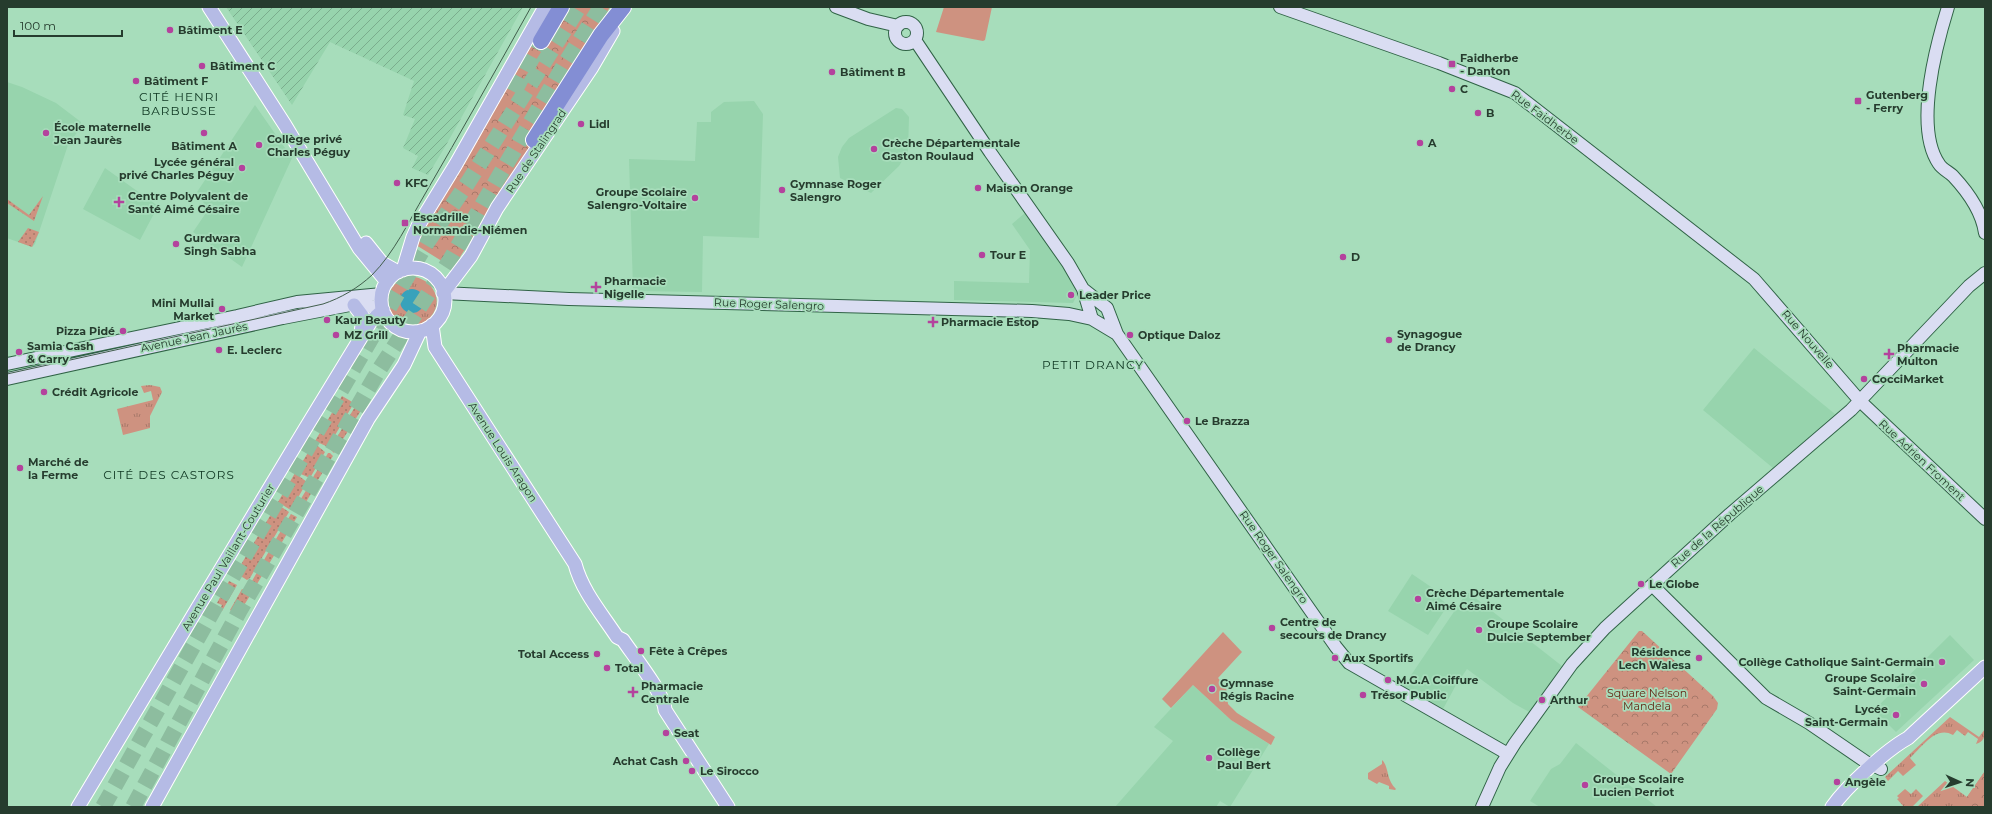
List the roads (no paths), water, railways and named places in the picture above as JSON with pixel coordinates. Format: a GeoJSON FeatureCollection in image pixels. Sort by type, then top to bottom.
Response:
{"type":"FeatureCollection","features":[{"type":"Feature","properties":{"kind":"highway"},"geometry":{"type":"LineString","coordinates":[[541,41],[561,7]]}},
{"type":"Feature","properties":{"kind":"highway"},"geometry":{"type":"LineString","coordinates":[[534,140],[601,35],[623,7]]}},
{"type":"Feature","properties":{"kind":"main road"},"geometry":{"type":"LineString","coordinates":[[209,7],[284,125],[384,288],[382,309],[388,321],[397,328],[408,332],[420,331],[432,325],[440,316],[444,297],[438,282],[430,274],[420,270],[401,271],[382,263],[371,250],[303,146],[284,125]]}},
{"type":"Feature","properties":{"kind":"main road"},"geometry":{"type":"LineString","coordinates":[[384,288],[401,271],[412,237],[456,164],[545,7]]}},
{"type":"Feature","properties":{"kind":"main road","name":"Rue de Stalingrad"},"geometry":{"type":"LineString","coordinates":[[444,297],[471,256],[497,208],[592,67],[627,7]]}},
{"type":"Feature","properties":{"kind":"main road"},"geometry":{"type":"LineString","coordinates":[[354,305],[363,317],[358,342]]}},
{"type":"Feature","properties":{"kind":"main road","name":"Avenue Paul Vaillant-Couturier"},"geometry":{"type":"LineString","coordinates":[[78,807],[358,342],[382,309]]}},
{"type":"Feature","properties":{"kind":"main road","name":"Avenue Louis Aragon"},"geometry":{"type":"LineString","coordinates":[[432,325],[435,347],[575,564],[579,577],[617,637],[623,640],[641,674],[665,703],[664,710],[728,807]]}},
{"type":"Feature","properties":{"kind":"main road"},"geometry":{"type":"LineString","coordinates":[[152,807],[368,419],[404,364],[420,331]]}},
{"type":"Feature","properties":{"kind":"main road","name":"Avenue Louis Aragon"},"geometry":{"type":"LineString","coordinates":[[420,331],[435,363],[568,570],[579,577]]}},
{"type":"Feature","properties":{"kind":"main road"},"geometry":{"type":"LineString","coordinates":[[1832,807],[1847,790],[1902,751],[1908,738],[1985,667]]}},
{"type":"Feature","properties":{"kind":"main road"},"geometry":{"type":"LineString","coordinates":[[1843,807],[1877,768]]}},
{"type":"Feature","properties":{"kind":"street"},"geometry":{"type":"LineString","coordinates":[[836,7],[897,32],[900,42],[911,42],[932,66],[1068,263],[1084,291],[1091,314],[1103,305],[1084,291]]}},
{"type":"Feature","properties":{"kind":"street","name":"Rue Faidherbe"},"geometry":{"type":"LineString","coordinates":[[1280,7],[1438,63],[1515,93],[1754,279]]}},
{"type":"Feature","properties":{"kind":"street"},"geometry":{"type":"LineString","coordinates":[[1948,7],[1934,52],[1927,132],[1930,146],[1940,165],[1953,176],[1975,205],[1984,224],[1985,233]]}},
{"type":"Feature","properties":{"kind":"street"},"geometry":{"type":"LineString","coordinates":[[897,32],[906,22],[912,24],[917,32],[911,42]]}},
{"type":"Feature","properties":{"kind":"street","name":"Rue de la République"},"geometry":{"type":"LineString","coordinates":[[1482,807],[1500,767],[1508,754],[1572,664],[1605,628],[1730,514],[1860,401],[1969,286],[1985,272]]}},
{"type":"Feature","properties":{"kind":"street","name":"Rue Nouvelle"},"geometry":{"type":"LineString","coordinates":[[1754,279],[1860,401]]}},
{"type":"Feature","properties":{"kind":"street","name":"Avenue Jean Jaurès"},"geometry":{"type":"LineString","coordinates":[[7,364],[297,302],[384,288]]}},
{"type":"Feature","properties":{"kind":"street"},"geometry":{"type":"LineString","coordinates":[[1069,314],[1081,303],[1084,291]]}},
{"type":"Feature","properties":{"kind":"street","name":"Rue Roger Salengro"},"geometry":{"type":"LineString","coordinates":[[444,297],[469,295],[1091,314],[1107,322],[1117,334],[1342,655],[1357,668],[1508,754]]}},
{"type":"Feature","properties":{"kind":"street","name":"Avenue Jean Jaurès"},"geometry":{"type":"LineString","coordinates":[[7,379],[256,323],[354,305],[382,309]]}},
{"type":"Feature","properties":{"kind":"street","name":"Rue Roger Salengro"},"geometry":{"type":"LineString","coordinates":[[1103,305],[1108,311],[1107,322]]}},
{"type":"Feature","properties":{"kind":"street","name":"Rue Adrien Froment"},"geometry":{"type":"LineString","coordinates":[[1860,401],[1985,519]]}},
{"type":"Feature","properties":{"kind":"street"},"geometry":{"type":"LineString","coordinates":[[1652,585],[1766,698],[1809,723],[1877,768]]}},
{"type":"Feature","properties":{"kind":"street"},"geometry":{"type":"LineString","coordinates":[[1494,746],[1500,767]]}},
{"type":"Feature","properties":{"kind":"water"},"geometry":{"type":"Polygon","coordinates":[[[412,289],[421,292],[424,301],[421,310],[412,313],[403,310],[400,301],[403,292],[412,289]]]}},
{"type":"Feature","properties":{"kind":"tunnel"},"geometry":{"type":"LineString","coordinates":[[103,807],[218,602],[426,244],[469,181],[579,7]]}},
{"type":"Feature","properties":{"kind":"tunnel"},"geometry":{"type":"LineString","coordinates":[[133,807],[240,610],[379,370],[450,260],[566,62],[601,7]]}},
{"type":"Feature","properties":{"kind":"tunnel"},"geometry":{"type":"LineString","coordinates":[[514,92],[541,41]]}},
{"type":"Feature","properties":{"kind":"tram line"},"geometry":{"type":"LineString","coordinates":[[7,374],[323,304],[349,292],[367,280],[387,257],[407,226],[531,7]]}},
{"type":"Feature","properties":{"kind":"place","name":"Bâtiment E"},"geometry":{"type":"Point","coordinates":[170,30]}},
{"type":"Feature","properties":{"kind":"place","name":"Faidherbe - Danton"},"geometry":{"type":"Point","coordinates":[1452,64]}},
{"type":"Feature","properties":{"kind":"place","name":"Bâtiment C"},"geometry":{"type":"Point","coordinates":[202,66]}},
{"type":"Feature","properties":{"kind":"place","name":"Bâtiment B"},"geometry":{"type":"Point","coordinates":[832,72]}},
{"type":"Feature","properties":{"kind":"place","name":"Bâtiment F"},"geometry":{"type":"Point","coordinates":[136,81]}},
{"type":"Feature","properties":{"kind":"place","name":"C"},"geometry":{"type":"Point","coordinates":[1452,89]}},
{"type":"Feature","properties":{"kind":"place","name":"Gutenberg - Ferry"},"geometry":{"type":"Point","coordinates":[1858,101]}},
{"type":"Feature","properties":{"kind":"place","name":"B"},"geometry":{"type":"Point","coordinates":[1478,113]}},
{"type":"Feature","properties":{"kind":"place","name":"Lidl"},"geometry":{"type":"Point","coordinates":[581,124]}},
{"type":"Feature","properties":{"kind":"place","name":"École maternelle Jean Jaurès"},"geometry":{"type":"Point","coordinates":[46,133]}},
{"type":"Feature","properties":{"kind":"place","name":"Bâtiment A"},"geometry":{"type":"Point","coordinates":[204,133]}},
{"type":"Feature","properties":{"kind":"place","name":"A"},"geometry":{"type":"Point","coordinates":[1420,143]}},
{"type":"Feature","properties":{"kind":"place","name":"Collège privé Charles Péguy"},"geometry":{"type":"Point","coordinates":[259,145]}},
{"type":"Feature","properties":{"kind":"place","name":"Crèche Départementale Gaston Roulaud"},"geometry":{"type":"Point","coordinates":[874,149]}},
{"type":"Feature","properties":{"kind":"place","name":"Lycée général privé Charles Péguy"},"geometry":{"type":"Point","coordinates":[242,168]}},
{"type":"Feature","properties":{"kind":"place","name":"KFC"},"geometry":{"type":"Point","coordinates":[397,183]}},
{"type":"Feature","properties":{"kind":"place","name":"Maison Orange"},"geometry":{"type":"Point","coordinates":[978,188]}},
{"type":"Feature","properties":{"kind":"place","name":"Gymnase Roger Salengro"},"geometry":{"type":"Point","coordinates":[782,190]}},
{"type":"Feature","properties":{"kind":"place","name":"Groupe Scolaire Salengro-Voltaire"},"geometry":{"type":"Point","coordinates":[695,198]}},
{"type":"Feature","properties":{"kind":"place","name":"Centre Polyvalent de Santé Aimé Césaire"},"geometry":{"type":"Point","coordinates":[119,202]}},
{"type":"Feature","properties":{"kind":"place","name":"Escadrille Normandie-Niémen"},"geometry":{"type":"Point","coordinates":[405,223]}},
{"type":"Feature","properties":{"kind":"place","name":"Gurdwara Singh Sabha"},"geometry":{"type":"Point","coordinates":[176,244]}},
{"type":"Feature","properties":{"kind":"place","name":"Tour E"},"geometry":{"type":"Point","coordinates":[982,255]}},
{"type":"Feature","properties":{"kind":"place","name":"D"},"geometry":{"type":"Point","coordinates":[1343,257]}},
{"type":"Feature","properties":{"kind":"place","name":"Pharmacie Nigelle"},"geometry":{"type":"Point","coordinates":[596,287]}},
{"type":"Feature","properties":{"kind":"place","name":"Leader Price"},"geometry":{"type":"Point","coordinates":[1071,295]}},
{"type":"Feature","properties":{"kind":"place","name":"Mini Mullai Market"},"geometry":{"type":"Point","coordinates":[222,309]}},
{"type":"Feature","properties":{"kind":"place","name":"Kaur Beauty"},"geometry":{"type":"Point","coordinates":[327,320]}},
{"type":"Feature","properties":{"kind":"place","name":"Pharmacie Estop"},"geometry":{"type":"Point","coordinates":[933,322]}},
{"type":"Feature","properties":{"kind":"place","name":"Pizza Pidé"},"geometry":{"type":"Point","coordinates":[123,331]}},
{"type":"Feature","properties":{"kind":"place","name":"MZ Grill"},"geometry":{"type":"Point","coordinates":[336,335]}},
{"type":"Feature","properties":{"kind":"place","name":"Optique Daloz"},"geometry":{"type":"Point","coordinates":[1130,335]}},
{"type":"Feature","properties":{"kind":"place","name":"Synagogue de Drancy"},"geometry":{"type":"Point","coordinates":[1389,340]}},
{"type":"Feature","properties":{"kind":"place","name":"E. Leclerc"},"geometry":{"type":"Point","coordinates":[219,350]}},
{"type":"Feature","properties":{"kind":"place","name":"Samia Cash & Carry"},"geometry":{"type":"Point","coordinates":[19,352]}},
{"type":"Feature","properties":{"kind":"place","name":"Pharmacie Multon"},"geometry":{"type":"Point","coordinates":[1889,354]}},
{"type":"Feature","properties":{"kind":"place","name":"CocciMarket"},"geometry":{"type":"Point","coordinates":[1864,379]}},
{"type":"Feature","properties":{"kind":"place","name":"Crédit Agricole"},"geometry":{"type":"Point","coordinates":[44,392]}},
{"type":"Feature","properties":{"kind":"place","name":"Le Brazza"},"geometry":{"type":"Point","coordinates":[1187,421]}},
{"type":"Feature","properties":{"kind":"place","name":"Marché de la Ferme"},"geometry":{"type":"Point","coordinates":[20,468]}},
{"type":"Feature","properties":{"kind":"place","name":"Le Globe"},"geometry":{"type":"Point","coordinates":[1641,584]}},
{"type":"Feature","properties":{"kind":"place","name":"Crèche Départementale Aimé Césaire"},"geometry":{"type":"Point","coordinates":[1418,599]}},
{"type":"Feature","properties":{"kind":"place","name":"Centre de secours de Drancy"},"geometry":{"type":"Point","coordinates":[1272,628]}},
{"type":"Feature","properties":{"kind":"place","name":"Groupe Scolaire Dulcie September"},"geometry":{"type":"Point","coordinates":[1479,630]}},
{"type":"Feature","properties":{"kind":"place","name":"Fête à Crêpes"},"geometry":{"type":"Point","coordinates":[641,651]}},
{"type":"Feature","properties":{"kind":"place","name":"Total Access"},"geometry":{"type":"Point","coordinates":[597,654]}},
{"type":"Feature","properties":{"kind":"place","name":"Aux Sportifs"},"geometry":{"type":"Point","coordinates":[1335,658]}},
{"type":"Feature","properties":{"kind":"place","name":"Résidence Lech Walesa"},"geometry":{"type":"Point","coordinates":[1699,658]}},
{"type":"Feature","properties":{"kind":"place","name":"Collège Catholique Saint-Germain"},"geometry":{"type":"Point","coordinates":[1942,662]}},
{"type":"Feature","properties":{"kind":"place","name":"Total"},"geometry":{"type":"Point","coordinates":[607,668]}},
{"type":"Feature","properties":{"kind":"place","name":"M.G.A Coiffure"},"geometry":{"type":"Point","coordinates":[1388,680]}},
{"type":"Feature","properties":{"kind":"place","name":"Groupe Scolaire Saint-Germain"},"geometry":{"type":"Point","coordinates":[1924,684]}},
{"type":"Feature","properties":{"kind":"place","name":"Gymnase Régis Racine"},"geometry":{"type":"Point","coordinates":[1212,689]}},
{"type":"Feature","properties":{"kind":"place","name":"Pharmacie Centrale"},"geometry":{"type":"Point","coordinates":[633,692]}},
{"type":"Feature","properties":{"kind":"place","name":"Trésor Public"},"geometry":{"type":"Point","coordinates":[1363,695]}},
{"type":"Feature","properties":{"kind":"place","name":"Arthur"},"geometry":{"type":"Point","coordinates":[1542,700]}},
{"type":"Feature","properties":{"kind":"place","name":"Lycée Saint-Germain"},"geometry":{"type":"Point","coordinates":[1896,715]}},
{"type":"Feature","properties":{"kind":"place","name":"Seat"},"geometry":{"type":"Point","coordinates":[666,733]}},
{"type":"Feature","properties":{"kind":"place","name":"Collège Paul Bert"},"geometry":{"type":"Point","coordinates":[1209,758]}},
{"type":"Feature","properties":{"kind":"place","name":"Achat Cash"},"geometry":{"type":"Point","coordinates":[686,761]}},
{"type":"Feature","properties":{"kind":"place","name":"Le Sirocco"},"geometry":{"type":"Point","coordinates":[692,771]}},
{"type":"Feature","properties":{"kind":"place","name":"Angèle"},"geometry":{"type":"Point","coordinates":[1837,782]}},
{"type":"Feature","properties":{"kind":"place","name":"Groupe Scolaire Lucien Perriot"},"geometry":{"type":"Point","coordinates":[1585,785]}},
{"type":"Feature","properties":{"kind":"district","name":"CITÉ HENRI BARBUSSE"},"geometry":{"type":"Point","coordinates":[179,104]}},
{"type":"Feature","properties":{"kind":"district","name":"PETIT DRANCY"},"geometry":{"type":"Point","coordinates":[1093,365]}},
{"type":"Feature","properties":{"kind":"district","name":"CITÉ DES CASTORS"},"geometry":{"type":"Point","coordinates":[169,475]}},
{"type":"Feature","properties":{"kind":"park label","name":"Square Nelson Mandela"},"geometry":{"type":"Point","coordinates":[1647,699]}}]}
